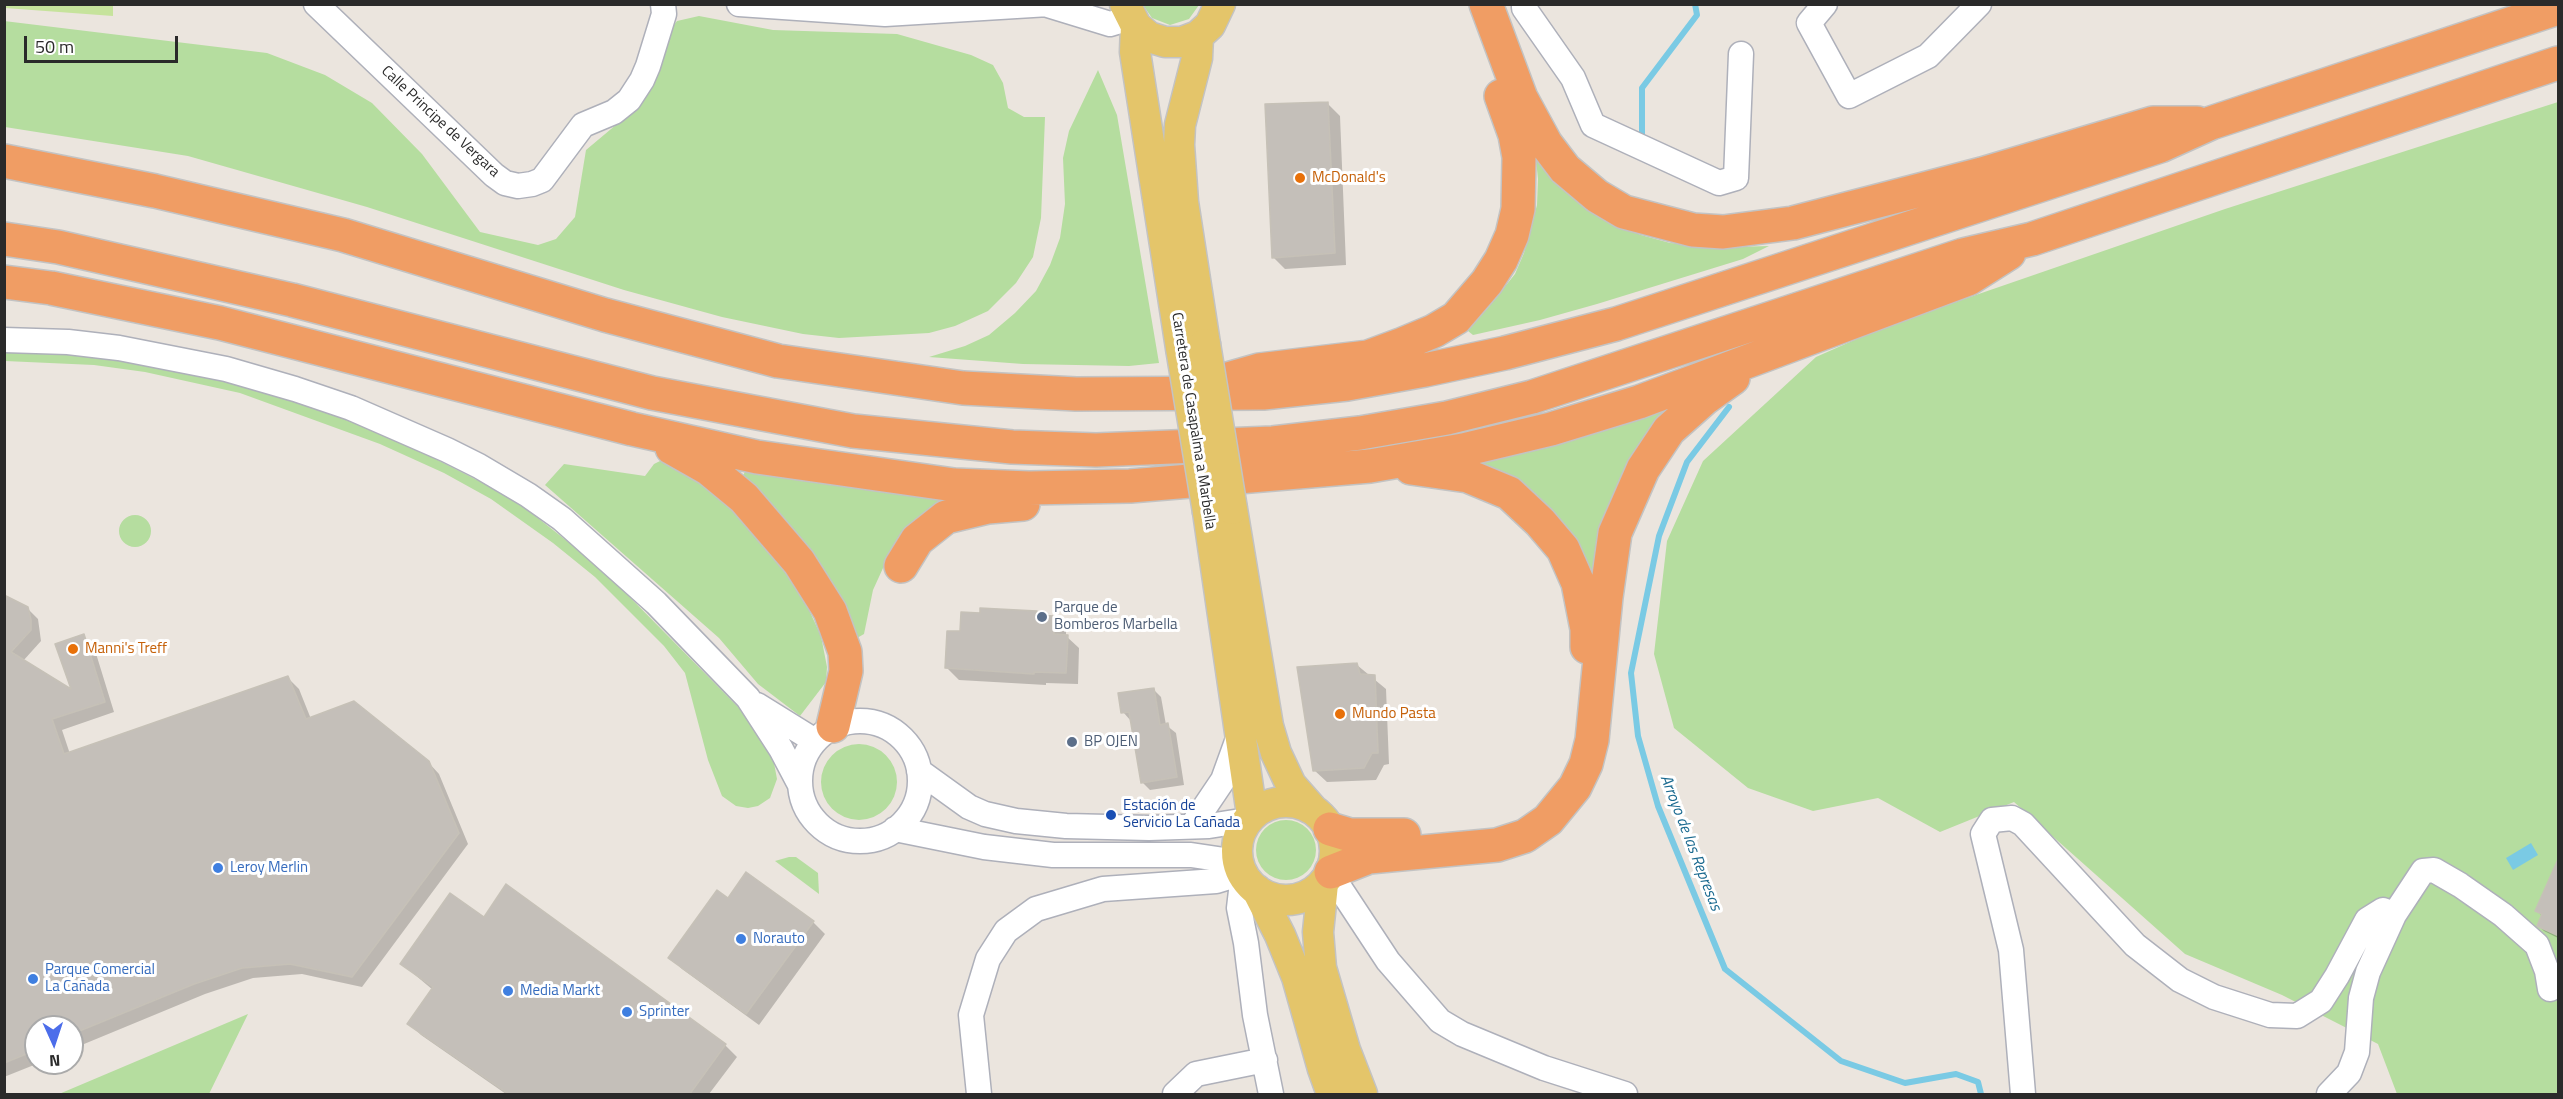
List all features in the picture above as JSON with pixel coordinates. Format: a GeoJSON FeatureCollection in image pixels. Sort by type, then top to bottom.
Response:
{"type":"FeatureCollection","features":[{"type":"Feature","properties":{"kind":"highway"},"geometry":{"type":"LineString","coordinates":[[1176,393],[1259,370],[1368,357],[1434,331],[1456,318],[1487,282],[1501,260],[1512,235],[1518,209],[1519,157],[1509,116],[1467,4]]}},
{"type":"Feature","properties":{"kind":"highway"},"geometry":{"type":"LineString","coordinates":[[1486,4],[1521,98],[1546,144],[1565,169],[1597,196],[1624,212],[1693,230],[1723,232],[1792,223],[1982,174],[2153,123],[2211,123]]}},
{"type":"Feature","properties":{"kind":"highway"},"geometry":{"type":"LineString","coordinates":[[4,161],[155,191],[343,236],[604,315],[778,362],[963,388],[1076,394],[1263,393],[1347,384],[1505,353],[1639,317],[2160,146],[2211,123],[2559,8]]}},
{"type":"Feature","properties":{"kind":"highway"},"geometry":{"type":"LineString","coordinates":[[4,239],[58,247],[292,300],[652,393],[854,431],[933,441],[1096,450],[1273,443],[1360,433],[1447,418],[1532,397],[1963,255],[2032,239],[2559,63]]}},
{"type":"Feature","properties":{"kind":"highway"},"geometry":{"type":"LineString","coordinates":[[4,282],[51,288],[220,323],[632,429],[757,457],[954,485],[1029,488],[1131,486],[1370,465],[1463,450],[1551,429],[1639,402],[1968,279],[2032,239]]}},
{"type":"Feature","properties":{"kind":"highway"},"geometry":{"type":"LineString","coordinates":[[1328,876],[1369,857],[1497,845],[1525,836],[1548,820],[1575,787],[1586,764],[1592,740],[1606,597],[1615,533],[1643,469],[1669,430],[1705,398],[1769,353]]}},
{"type":"Feature","properties":{"kind":"highway"},"geometry":{"type":"LineString","coordinates":[[632,429],[685,454],[728,484],[764,519],[799,562],[830,612],[845,652],[846,671],[843,689],[824,734]]}},
{"type":"Feature","properties":{"kind":"highway"},"geometry":{"type":"LineString","coordinates":[[1322,820],[1350,835],[1386,836],[1470,831],[1504,825],[1540,806],[1563,776],[1580,736],[1587,629],[1578,583],[1563,549],[1540,522],[1509,493],[1468,476],[1424,469],[1370,465]]}},
{"type":"Feature","properties":{"kind":"highway"},"geometry":{"type":"LineString","coordinates":[[902,566],[917,540],[946,518],[988,507],[1083,499],[1131,486]]}},
{"type":"Feature","properties":{"kind":"main road"},"geometry":{"type":"LineString","coordinates":[[1130,16],[1149,37],[1165,42],[1182,42],[1198,36],[1210,25],[1220,4]]}},
{"type":"Feature","properties":{"kind":"main road","name":"Carretera de Casapalma a Marbella"},"geometry":{"type":"LineString","coordinates":[[1130,16],[1135,52],[1193,346],[1220,510],[1268,726],[1276,753],[1291,785],[1322,820]]}},
{"type":"Feature","properties":{"kind":"main road","name":"Carretera de Casapalma a Marbella"},"geometry":{"type":"LineString","coordinates":[[1193,346],[1179,145],[1180,125],[1197,58],[1198,36]]}},
{"type":"Feature","properties":{"kind":"main road","name":"Carretera de Casapalma a Marbella"},"geometry":{"type":"LineString","coordinates":[[1220,510],[1250,818]]}},
{"type":"Feature","properties":{"kind":"main road"},"geometry":{"type":"LineString","coordinates":[[1332,1095],[1297,976],[1281,935],[1246,877],[1238,840],[1250,818],[1270,804],[1281,802],[1303,805],[1322,820],[1335,850],[1318,932],[1321,968],[1345,1050],[1362,1095]]}},
{"type":"Feature","properties":{"kind":"main road"},"geometry":{"type":"LineString","coordinates":[[1246,877],[1273,898],[1291,900],[1314,892],[1328,876]]}},
{"type":"Feature","properties":{"kind":"street","name":"Calle Principe de Vergara"},"geometry":{"type":"LineString","coordinates":[[316,4],[494,175],[505,183],[518,186],[542,180],[584,125],[614,112],[629,100],[645,73],[664,14],[663,4]]}},
{"type":"Feature","properties":{"kind":"street"},"geometry":{"type":"LineString","coordinates":[[739,4],[885,14],[1048,4],[1110,24],[1130,16]]}},
{"type":"Feature","properties":{"kind":"street"},"geometry":{"type":"LineString","coordinates":[[1524,4],[1524,8],[1573,78],[1593,125],[1719,183],[1736,178],[1741,54]]}},
{"type":"Feature","properties":{"kind":"street"},"geometry":{"type":"LineString","coordinates":[[1825,4],[1809,23],[1849,96],[1928,56],[1979,4]]}},
{"type":"Feature","properties":{"kind":"street"},"geometry":{"type":"LineString","coordinates":[[4,340],[68,342],[170,356],[217,367],[324,399],[447,450],[528,495],[562,519],[656,603],[748,698],[781,749],[800,785],[803,801],[820,826],[832,834],[860,841],[875,839],[895,829],[903,824],[913,810],[919,794],[919,771],[916,759],[906,743],[889,729],[873,723],[856,722],[824,734],[804,759],[800,785]]}},
{"type":"Feature","properties":{"kind":"street"},"geometry":{"type":"LineString","coordinates":[[748,698],[824,734]]}},
{"type":"Feature","properties":{"kind":"street"},"geometry":{"type":"LineString","coordinates":[[1192,826],[1223,780],[1240,730]]}},
{"type":"Feature","properties":{"kind":"street"},"geometry":{"type":"LineString","coordinates":[[919,771],[969,807],[985,814],[1016,821],[1066,826],[1192,826],[1250,818]]}},
{"type":"Feature","properties":{"kind":"street"},"geometry":{"type":"LineString","coordinates":[[2023,1095],[2011,951],[1983,834],[1992,820],[2012,818],[2022,824],[2135,945],[2180,980],[2214,997],[2270,1015],[2297,1016],[2320,1001],[2337,976],[2367,920],[2383,910],[2394,915]]}},
{"type":"Feature","properties":{"kind":"street"},"geometry":{"type":"LineString","coordinates":[[895,829],[984,847],[1053,855],[1191,855],[1246,877]]}},
{"type":"Feature","properties":{"kind":"street"},"geometry":{"type":"LineString","coordinates":[[2329,1095],[2349,1073],[2357,1052],[2361,998],[2368,972],[2394,915],[2423,871],[2434,870],[2503,915],[2537,945],[2547,971],[2550,988]]}},
{"type":"Feature","properties":{"kind":"street"},"geometry":{"type":"LineString","coordinates":[[1328,876],[1388,961],[1440,1021],[1462,1034],[1544,1068],[1625,1095]]}},
{"type":"Feature","properties":{"kind":"street"},"geometry":{"type":"LineString","coordinates":[[1246,877],[1239,908],[1248,952],[1255,1015],[1271,1095]]}},
{"type":"Feature","properties":{"kind":"street"},"geometry":{"type":"LineString","coordinates":[[979,1095],[971,1015],[988,959],[1006,931],[1036,909],[1103,889],[1246,877]]}},
{"type":"Feature","properties":{"kind":"street"},"geometry":{"type":"LineString","coordinates":[[1175,1095],[1196,1074],[1265,1060]]}},
{"type":"Feature","properties":{"kind":"green space"},"geometry":{"type":"Polygon","coordinates":[[[4,5],[113,5],[113,16],[5,8],[4,5]]]}},
{"type":"Feature","properties":{"kind":"green space"},"geometry":{"type":"Polygon","coordinates":[[[1143,5],[1199,5],[1189,19],[1170,25],[1152,18],[1143,5]]]}},
{"type":"Feature","properties":{"kind":"green space"},"geometry":{"type":"Polygon","coordinates":[[[699,16],[773,30],[897,34],[971,55],[993,65],[1003,83],[1008,108],[1024,117],[1045,117],[1041,218],[1033,257],[1016,283],[988,311],[955,326],[929,333],[839,338],[803,334],[722,317],[624,290],[367,207],[188,156],[5,127],[4,21],[267,53],[325,75],[372,103],[422,154],[480,232],[538,245],[556,239],[575,217],[586,150],[623,119],[664,37],[677,21],[699,16]]]}},
{"type":"Feature","properties":{"kind":"green space"},"geometry":{"type":"Polygon","coordinates":[[[1098,70],[1117,115],[1159,363],[1129,366],[1023,364],[929,357],[965,346],[989,335],[1036,291],[1050,265],[1060,238],[1065,204],[1063,158],[1069,131],[1098,70]]]}},
{"type":"Feature","properties":{"kind":"green space"},"geometry":{"type":"Polygon","coordinates":[[[2558,102],[2558,1094],[2397,1094],[2378,1044],[2282,995],[2185,954],[2014,802],[1940,832],[1878,798],[1813,811],[1748,788],[1674,728],[1654,654],[1667,541],[1703,461],[1816,357],[1886,326],[2225,209],[2558,102]]]}},
{"type":"Feature","properties":{"kind":"green space"},"geometry":{"type":"Polygon","coordinates":[[[1535,150],[1581,202],[1602,218],[1641,235],[1670,243],[1734,247],[1769,246],[1743,259],[1597,304],[1473,335],[1468,331],[1471,324],[1487,309],[1515,274],[1524,253],[1537,205],[1538,179],[1535,150]]]}},
{"type":"Feature","properties":{"kind":"green space"},"geometry":{"type":"Polygon","coordinates":[[[5,351],[54,352],[123,359],[213,376],[290,398],[400,441],[520,504],[600,567],[747,716],[765,742],[774,763],[777,779],[770,798],[758,806],[748,808],[736,806],[722,796],[708,760],[685,673],[664,646],[595,577],[553,543],[491,499],[444,473],[380,444],[240,393],[145,372],[94,365],[5,361],[5,351]]]}},
{"type":"Feature","properties":{"kind":"green space"},"geometry":{"type":"Polygon","coordinates":[[[1676,406],[1598,585],[1587,579],[1469,461],[1676,406]]]}},
{"type":"Feature","properties":{"kind":"green space"},"geometry":{"type":"Polygon","coordinates":[[[664,459],[724,498],[787,570],[804,599],[821,636],[827,667],[826,682],[800,716],[758,684],[719,638],[545,485],[564,464],[645,476],[654,464],[664,459]]]}},
{"type":"Feature","properties":{"kind":"green space"},"geometry":{"type":"Polygon","coordinates":[[[745,471],[958,499],[909,531],[894,544],[873,590],[864,634],[857,638],[851,635],[742,479],[745,471]]]}},
{"type":"Feature","properties":{"kind":"green space"},"geometry":{"type":"Polygon","coordinates":[[[135,515],[146,520],[151,531],[146,542],[135,547],[124,542],[119,531],[124,520],[135,515]]]}},
{"type":"Feature","properties":{"kind":"green space"},"geometry":{"type":"Polygon","coordinates":[[[859,744],[874,747],[886,755],[894,767],[897,782],[894,797],[886,809],[874,817],[859,820],[844,817],[832,809],[824,797],[821,782],[824,767],[832,755],[844,747],[859,744]]]}},
{"type":"Feature","properties":{"kind":"green space"},"geometry":{"type":"Polygon","coordinates":[[[1280,820],[1292,820],[1308,828],[1314,838],[1316,850],[1314,862],[1308,872],[1292,880],[1280,880],[1264,872],[1256,856],[1256,844],[1264,828],[1280,820]]]}},
{"type":"Feature","properties":{"kind":"green space"},"geometry":{"type":"Polygon","coordinates":[[[796,857],[818,873],[819,894],[775,861],[796,857]]]}},
{"type":"Feature","properties":{"kind":"green space"},"geometry":{"type":"Polygon","coordinates":[[[248,1014],[209,1094],[59,1094],[248,1014]]]}},
{"type":"Feature","properties":{"kind":"water"},"geometry":{"type":"Polygon","coordinates":[[[2531,843],[2538,855],[2513,870],[2506,858],[2531,843]]]}},
{"type":"Feature","properties":{"kind":"building","name":"McDonald's"},"geometry":{"type":"Polygon","coordinates":[[[1328,102],[1335,253],[1272,258],[1265,104],[1328,102]]]}},
{"type":"Feature","properties":{"kind":"building","name":"Leroy Merlin"},"geometry":{"type":"Polygon","coordinates":[[[4,595],[28,607],[31,620],[31,630],[11,652],[71,689],[55,644],[84,634],[105,702],[52,719],[64,754],[288,676],[306,719],[354,701],[429,761],[459,833],[352,977],[290,964],[242,968],[194,984],[84,1029],[84,1015],[24,1015],[24,1055],[4,1063],[4,595]]]}},
{"type":"Feature","properties":{"kind":"building"},"geometry":{"type":"Polygon","coordinates":[[[980,608],[1037,611],[1036,615],[1054,616],[1054,634],[1068,635],[1066,673],[1034,672],[1034,674],[945,668],[947,631],[960,631],[961,612],[980,613],[980,608]]]}},
{"type":"Feature","properties":{"kind":"building","name":"Mundo Pasta"},"geometry":{"type":"Polygon","coordinates":[[[1357,663],[1360,674],[1375,675],[1378,753],[1372,753],[1364,768],[1313,771],[1297,667],[1357,663]]]}},
{"type":"Feature","properties":{"kind":"building"},"geometry":{"type":"Polygon","coordinates":[[[1154,688],[1160,725],[1168,723],[1177,777],[1141,783],[1129,712],[1121,713],[1118,693],[1154,688]]]}},
{"type":"Feature","properties":{"kind":"building"},"geometry":{"type":"Polygon","coordinates":[[[2559,857],[2559,936],[2537,926],[2542,914],[2535,911],[2559,857]]]}},
{"type":"Feature","properties":{"kind":"building","name":"Norauto"},"geometry":{"type":"Polygon","coordinates":[[[746,872],[814,921],[746,1014],[668,958],[717,890],[728,898],[746,872]]]}},
{"type":"Feature","properties":{"kind":"building"},"geometry":{"type":"Polygon","coordinates":[[[506,884],[726,1044],[689,1095],[510,1095],[407,1024],[433,987],[400,964],[450,893],[484,917],[506,884]]]}},
{"type":"Feature","properties":{"kind":"waterway"},"geometry":{"type":"LineString","coordinates":[[1642,140],[1642,88],[1697,15],[1695,4]]}},
{"type":"Feature","properties":{"kind":"waterway","name":"Arroyo de las Represas"},"geometry":{"type":"LineString","coordinates":[[1729,407],[1687,462],[1659,536],[1631,673],[1638,736],[1658,806],[1725,969],[1841,1061],[1905,1083],[1956,1074],[1978,1082],[1981,1094]]}},
{"type":"Feature","properties":{"kind":"place","name":"McDonald's"},"geometry":{"type":"Point","coordinates":[1300,178]}},
{"type":"Feature","properties":{"kind":"place","name":"Parque de Bomberos Marbella"},"geometry":{"type":"Point","coordinates":[1042,617]}},
{"type":"Feature","properties":{"kind":"place","name":"Manni's Treff"},"geometry":{"type":"Point","coordinates":[73,649]}},
{"type":"Feature","properties":{"kind":"place","name":"Mundo Pasta"},"geometry":{"type":"Point","coordinates":[1340,714]}},
{"type":"Feature","properties":{"kind":"place","name":"BP OJEN"},"geometry":{"type":"Point","coordinates":[1072,742]}},
{"type":"Feature","properties":{"kind":"place","name":"Estación de Servicio La Cañada"},"geometry":{"type":"Point","coordinates":[1111,815]}},
{"type":"Feature","properties":{"kind":"place","name":"Leroy Merlin"},"geometry":{"type":"Point","coordinates":[218,868]}},
{"type":"Feature","properties":{"kind":"place","name":"Norauto"},"geometry":{"type":"Point","coordinates":[741,939]}},
{"type":"Feature","properties":{"kind":"place","name":"Parque Comercial La Cañada"},"geometry":{"type":"Point","coordinates":[33,979]}},
{"type":"Feature","properties":{"kind":"place","name":"Media Markt"},"geometry":{"type":"Point","coordinates":[508,991]}},
{"type":"Feature","properties":{"kind":"place","name":"Sprinter"},"geometry":{"type":"Point","coordinates":[627,1012]}}]}
